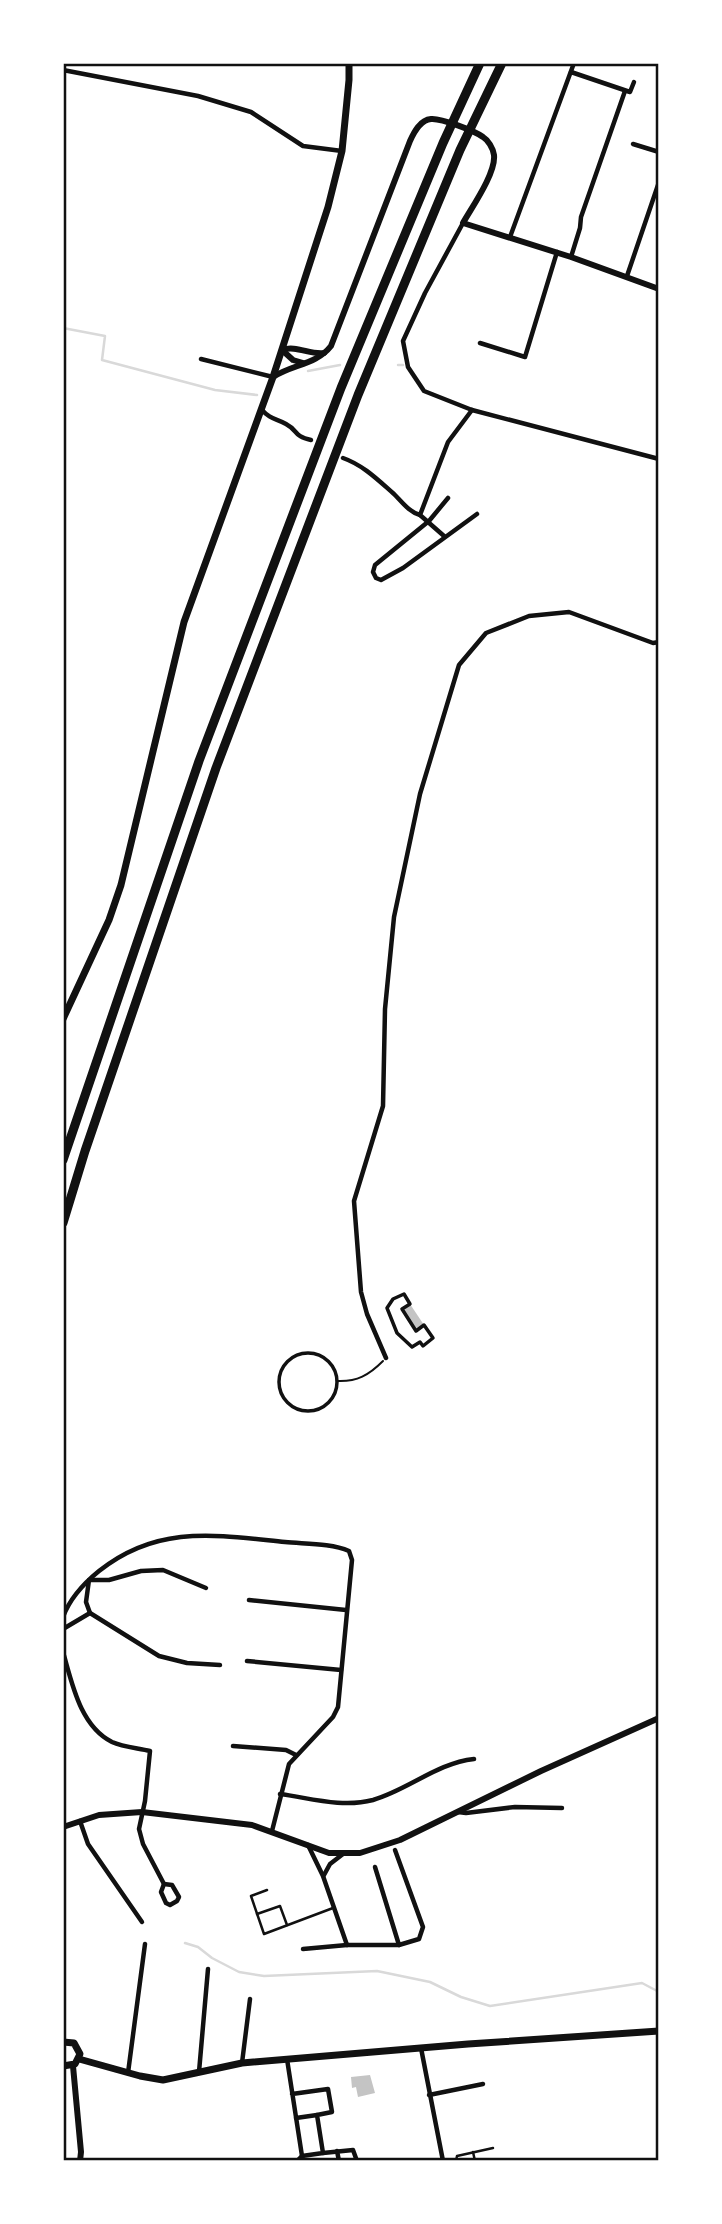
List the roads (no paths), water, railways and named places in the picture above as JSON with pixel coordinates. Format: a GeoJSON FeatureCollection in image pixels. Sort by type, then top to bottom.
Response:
{"type":"FeatureCollection","features":[{"type":"Feature","properties":{"kind":"highway"},"geometry":{"type":"LineString","coordinates":[[63,1160],[199,761],[341,388],[443,143],[480,63]]}},
{"type":"Feature","properties":{"kind":"highway"},"geometry":{"type":"LineString","coordinates":[[63,1223],[216,768],[358,395],[460,150],[502,63]]}},
{"type":"Feature","properties":{"kind":"main road"},"geometry":{"type":"LineString","coordinates":[[63,1019],[109,920],[127,867],[177,645],[287,337],[328,207],[342,151],[349,63]]}},
{"type":"Feature","properties":{"kind":"main road"},"geometry":{"type":"LineString","coordinates":[[79,2059],[163,2080],[242,2063],[659,2031]]}},
{"type":"Feature","properties":{"kind":"main road"},"geometry":{"type":"LineString","coordinates":[[63,2042],[77,2046],[79,2059],[73,2066],[63,2066]]}},
{"type":"Feature","properties":{"kind":"street"},"geometry":{"type":"LineString","coordinates":[[510,237],[574,63]]}},
{"type":"Feature","properties":{"kind":"street"},"geometry":{"type":"LineString","coordinates":[[63,70],[198,96],[251,112],[303,146],[342,151]]}},
{"type":"Feature","properties":{"kind":"street"},"geometry":{"type":"LineString","coordinates":[[571,72],[630,92],[634,82]]}},
{"type":"Feature","properties":{"kind":"street"},"geometry":{"type":"LineString","coordinates":[[570,257],[625,90]]}},
{"type":"Feature","properties":{"kind":"street"},"geometry":{"type":"LineString","coordinates":[[201,359],[273,377],[325,353],[331,346],[347,309],[415,130],[423,122],[441,120],[483,137],[491,146],[493,163],[403,341],[408,367],[424,391],[472,410],[659,459]]}},
{"type":"Feature","properties":{"kind":"street"},"geometry":{"type":"LineString","coordinates":[[633,144],[659,152]]}},
{"type":"Feature","properties":{"kind":"street"},"geometry":{"type":"LineString","coordinates":[[626,276],[659,183]]}},
{"type":"Feature","properties":{"kind":"street"},"geometry":{"type":"LineString","coordinates":[[463,223],[558,252],[659,289]]}},
{"type":"Feature","properties":{"kind":"street"},"geometry":{"type":"LineString","coordinates":[[480,344],[525,357],[558,252]]}},
{"type":"Feature","properties":{"kind":"street"},"geometry":{"type":"LineString","coordinates":[[287,337],[294,349]]}},
{"type":"Feature","properties":{"kind":"street"},"geometry":{"type":"LineString","coordinates":[[282,350],[325,353]]}},
{"type":"Feature","properties":{"kind":"street"},"geometry":{"type":"LineString","coordinates":[[282,350],[293,360],[305,364]]}},
{"type":"Feature","properties":{"kind":"street"},"geometry":{"type":"LineString","coordinates":[[261,409],[271,420],[288,425],[299,438],[311,440]]}},
{"type":"Feature","properties":{"kind":"street"},"geometry":{"type":"LineString","coordinates":[[420,515],[448,442],[472,410]]}},
{"type":"Feature","properties":{"kind":"street"},"geometry":{"type":"LineString","coordinates":[[343,457],[363,467],[444,536]]}},
{"type":"Feature","properties":{"kind":"street"},"geometry":{"type":"LineString","coordinates":[[448,498],[429,521],[375,565],[373,574],[378,580],[403,568],[477,514]]}},
{"type":"Feature","properties":{"kind":"street"},"geometry":{"type":"LineString","coordinates":[[386,1358],[360,1292],[354,1201],[383,1106],[385,1009],[394,917],[420,794],[458,665],[486,633],[529,616],[569,612],[653,643],[659,642]]}},
{"type":"Feature","properties":{"kind":"street"},"geometry":{"type":"LineString","coordinates":[[404,1294],[410,1304],[402,1309],[416,1331],[424,1325],[433,1338],[424,1346],[420,1342],[412,1347],[397,1333],[387,1308],[393,1299],[404,1294]]}},
{"type":"Feature","properties":{"kind":"street"},"geometry":{"type":"LineString","coordinates":[[310,1353],[329,1362],[337,1381],[334,1394],[326,1405],[317,1410],[306,1411],[288,1403],[282,1395],[279,1382],[282,1370],[290,1359],[310,1353]]}},
{"type":"Feature","properties":{"kind":"street"},"geometry":{"type":"LineString","coordinates":[[63,1617],[72,1598],[109,1563],[139,1546],[188,1534],[211,1534],[346,1549],[351,1553],[336,1712],[289,1764],[272,1831]]}},
{"type":"Feature","properties":{"kind":"street"},"geometry":{"type":"LineString","coordinates":[[89,1580],[109,1580],[149,1570],[163,1570],[206,1588]]}},
{"type":"Feature","properties":{"kind":"street"},"geometry":{"type":"LineString","coordinates":[[89,1580],[86,1602],[90,1613],[159,1656],[187,1663],[220,1665]]}},
{"type":"Feature","properties":{"kind":"street"},"geometry":{"type":"LineString","coordinates":[[249,1600],[346,1610]]}},
{"type":"Feature","properties":{"kind":"street"},"geometry":{"type":"LineString","coordinates":[[63,1629],[90,1613]]}},
{"type":"Feature","properties":{"kind":"street"},"geometry":{"type":"LineString","coordinates":[[63,1652],[80,1703],[93,1728],[112,1742],[150,1751],[140,1838],[164,1884],[173,1886],[178,1897],[177,1901],[170,1905],[166,1903],[161,1891],[164,1884]]}},
{"type":"Feature","properties":{"kind":"street"},"geometry":{"type":"LineString","coordinates":[[247,1661],[341,1670]]}},
{"type":"Feature","properties":{"kind":"street"},"geometry":{"type":"LineString","coordinates":[[63,1827],[114,1812],[142,1812],[252,1825],[329,1853],[360,1853],[393,1843],[659,1718]]}},
{"type":"Feature","properties":{"kind":"street"},"geometry":{"type":"LineString","coordinates":[[233,1746],[286,1750],[296,1755]]}},
{"type":"Feature","properties":{"kind":"street"},"geometry":{"type":"LineString","coordinates":[[280,1794],[338,1803],[358,1803],[391,1793],[455,1761],[474,1759]]}},
{"type":"Feature","properties":{"kind":"street"},"geometry":{"type":"LineString","coordinates":[[457,1811],[466,1813],[515,1807],[562,1808]]}},
{"type":"Feature","properties":{"kind":"street"},"geometry":{"type":"LineString","coordinates":[[80,1821],[88,1844],[142,1922]]}},
{"type":"Feature","properties":{"kind":"street"},"geometry":{"type":"LineString","coordinates":[[307,1844],[323,1876],[347,1945]]}},
{"type":"Feature","properties":{"kind":"street"},"geometry":{"type":"LineString","coordinates":[[303,1949],[347,1945],[399,1945],[415,1942],[422,1936],[423,1927],[395,1850]]}},
{"type":"Feature","properties":{"kind":"street"},"geometry":{"type":"LineString","coordinates":[[323,1876],[330,1864],[342,1854]]}},
{"type":"Feature","properties":{"kind":"street"},"geometry":{"type":"LineString","coordinates":[[375,1867],[399,1945]]}},
{"type":"Feature","properties":{"kind":"street"},"geometry":{"type":"LineString","coordinates":[[128,2073],[145,1944]]}},
{"type":"Feature","properties":{"kind":"street"},"geometry":{"type":"LineString","coordinates":[[199,2072],[208,1969]]}},
{"type":"Feature","properties":{"kind":"street"},"geometry":{"type":"LineString","coordinates":[[242,2063],[250,1999]]}},
{"type":"Feature","properties":{"kind":"street"},"geometry":{"type":"LineString","coordinates":[[421,2048],[443,2161]]}},
{"type":"Feature","properties":{"kind":"street"},"geometry":{"type":"LineString","coordinates":[[287,2059],[302,2156]]}},
{"type":"Feature","properties":{"kind":"street"},"geometry":{"type":"LineString","coordinates":[[73,2066],[82,2152],[80,2161]]}},
{"type":"Feature","properties":{"kind":"street"},"geometry":{"type":"LineString","coordinates":[[429,2095],[483,2084]]}},
{"type":"Feature","properties":{"kind":"street"},"geometry":{"type":"LineString","coordinates":[[292,2094],[328,2089],[331,2112],[296,2118]]}},
{"type":"Feature","properties":{"kind":"street"},"geometry":{"type":"LineString","coordinates":[[317,2115],[323,2153]]}},
{"type":"Feature","properties":{"kind":"street"},"geometry":{"type":"LineString","coordinates":[[297,2161],[302,2156],[354,2150],[357,2161]]}},
{"type":"Feature","properties":{"kind":"street"},"geometry":{"type":"LineString","coordinates":[[338,2151],[339,2161]]}},
{"type":"Feature","properties":{"kind":"lane"},"geometry":{"type":"LineString","coordinates":[[267,1890],[251,1896],[264,1934],[333,1908]]}},
{"type":"Feature","properties":{"kind":"lane"},"geometry":{"type":"LineString","coordinates":[[257,1914],[280,1906],[287,1925]]}},
{"type":"Feature","properties":{"kind":"lane"},"geometry":{"type":"LineString","coordinates":[[456,2161],[457,2156],[493,2148]]}},
{"type":"Feature","properties":{"kind":"lane"},"geometry":{"type":"LineString","coordinates":[[473,2152],[475,2161]]}},
{"type":"Feature","properties":{"kind":"waterway"},"geometry":{"type":"LineString","coordinates":[[63,328],[105,336],[102,360],[215,390],[257,395]]}},
{"type":"Feature","properties":{"kind":"waterway"},"geometry":{"type":"LineString","coordinates":[[308,371],[340,365]]}},
{"type":"Feature","properties":{"kind":"waterway"},"geometry":{"type":"LineString","coordinates":[[398,365],[403,365]]}},
{"type":"Feature","properties":{"kind":"waterway"},"geometry":{"type":"LineString","coordinates":[[185,1943],[198,1947],[212,1958],[239,1972],[264,1976],[377,1971],[430,1982],[461,1997],[490,2006],[642,1983],[659,1992]]}}]}
